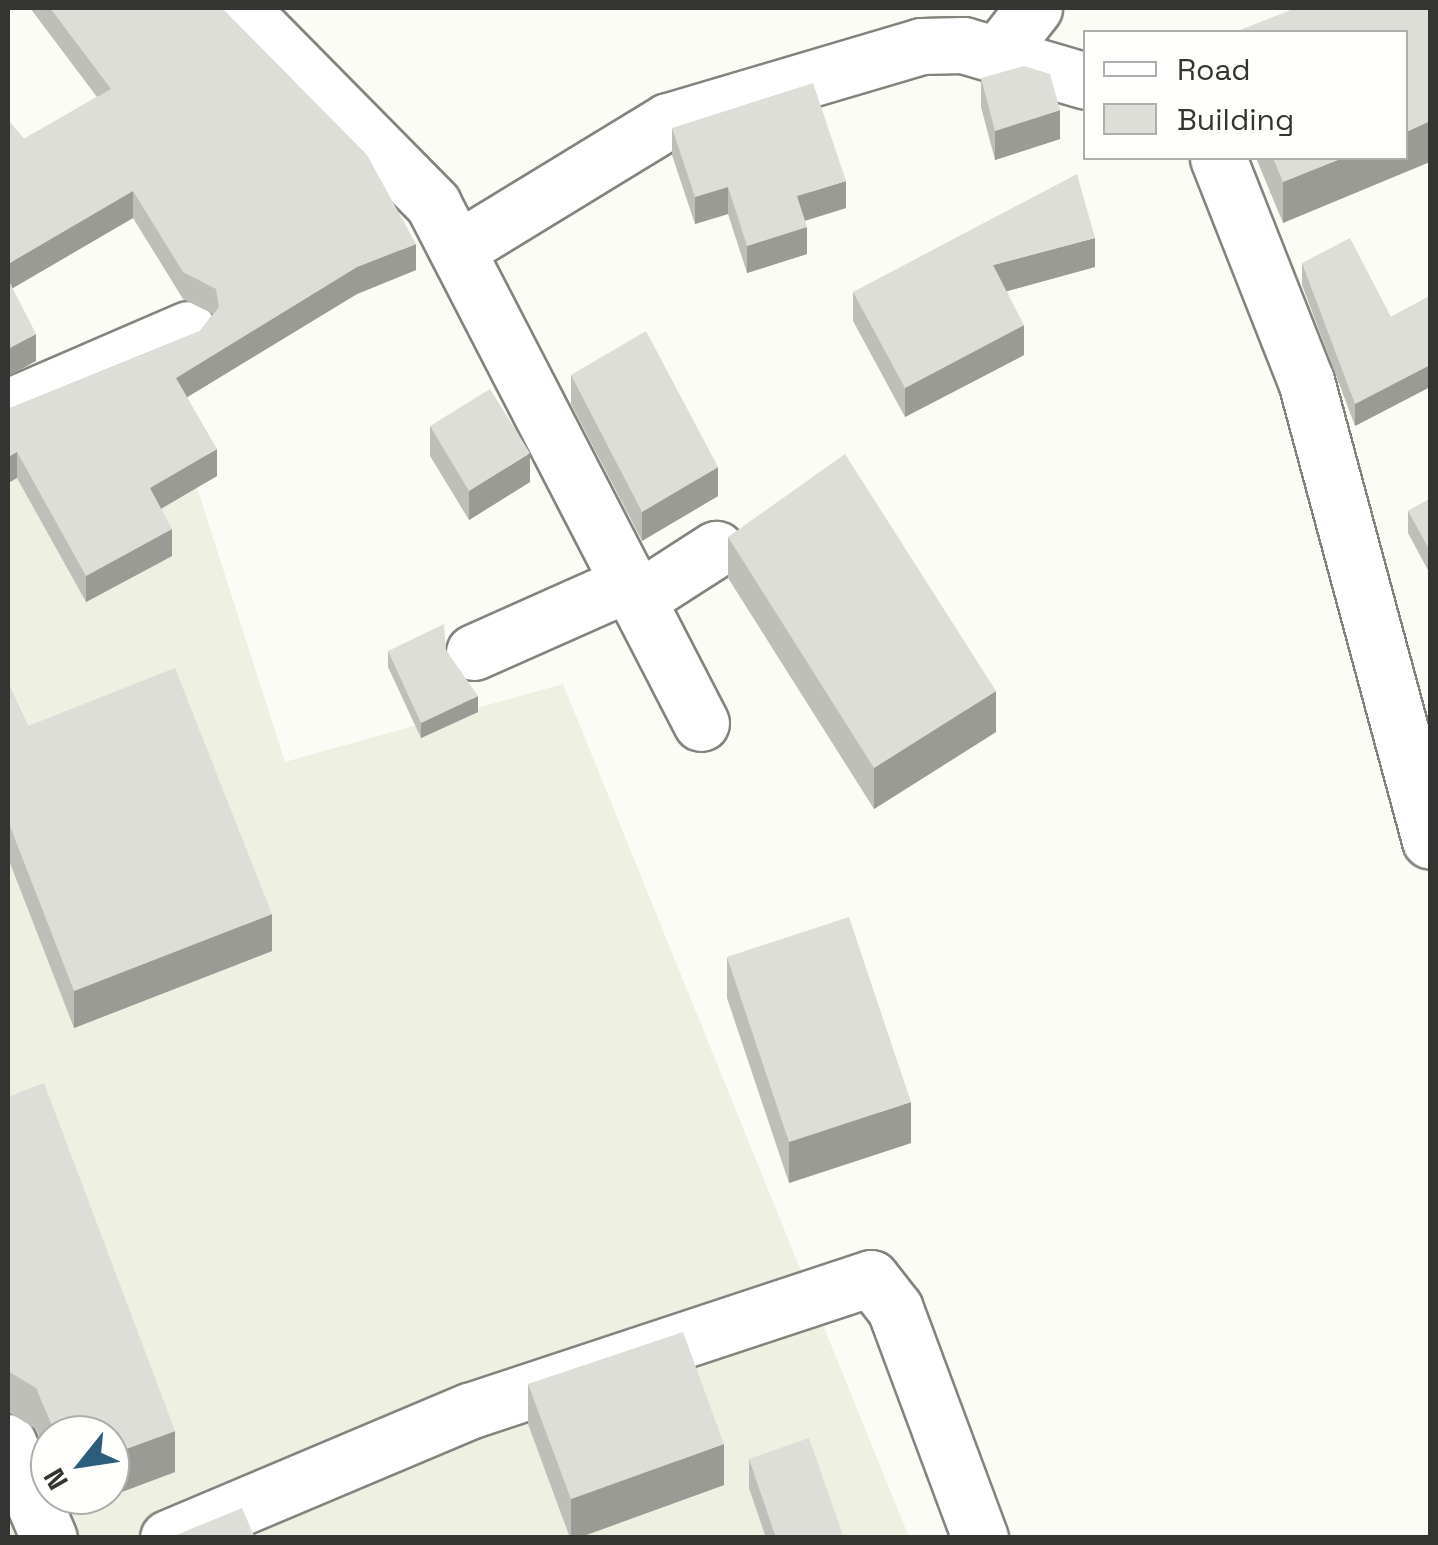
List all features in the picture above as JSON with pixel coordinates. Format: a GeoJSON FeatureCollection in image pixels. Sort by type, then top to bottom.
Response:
{"type":"FeatureCollection","features":[{"type":"Feature","properties":{"kind":"street"},"geometry":{"type":"LineString","coordinates":[[240,8],[433,204],[701,723]]}},
{"type":"Feature","properties":{"kind":"street"},"geometry":{"type":"LineString","coordinates":[[997,55],[1034,8]]}},
{"type":"Feature","properties":{"kind":"street"},"geometry":{"type":"LineString","coordinates":[[458,249],[668,121],[921,46],[997,55],[1083,79]]}},
{"type":"Feature","properties":{"kind":"street"},"geometry":{"type":"LineString","coordinates":[[1219,160],[1306,381],[1430,841]]}},
{"type":"Feature","properties":{"kind":"street"},"geometry":{"type":"LineString","coordinates":[[8,407],[188,329]]}},
{"type":"Feature","properties":{"kind":"street"},"geometry":{"type":"LineString","coordinates":[[474,652],[634,591],[716,549]]}},
{"type":"Feature","properties":{"kind":"street"},"geometry":{"type":"LineString","coordinates":[[168,1538],[469,1411],[871,1278],[895,1309],[980,1538]]}},
{"type":"Feature","properties":{"kind":"street"},"geometry":{"type":"LineString","coordinates":[[8,1442],[49,1538]]}},
{"type":"Feature","properties":{"kind":"shaded area"},"geometry":{"type":"Polygon","coordinates":[[[168,397],[285,762],[563,684],[909,1537],[8,1538],[8,477],[168,397]]]}},
{"type":"Feature","properties":{"kind":"building"},"geometry":{"type":"Polygon","coordinates":[[[50,8],[222,8],[367,155],[416,244],[357,267],[176,378],[217,449],[150,488],[172,529],[86,576],[17,452],[8,457],[8,409],[200,331],[219,307],[216,289],[183,272],[133,191],[8,264],[8,120],[24,139],[111,89],[50,8]]]}},
{"type":"Feature","properties":{"kind":"building"},"geometry":{"type":"Polygon","coordinates":[[[1296,8],[1430,8],[1430,121],[1408,131],[1408,30],[1240,30],[1296,8]]]}},
{"type":"Feature","properties":{"kind":"building"},"geometry":{"type":"Polygon","coordinates":[[[1024,66],[1050,74],[1060,110],[995,131],[981,78],[1024,66]]]}},
{"type":"Feature","properties":{"kind":"building"},"geometry":{"type":"Polygon","coordinates":[[[813,83],[846,181],[797,196],[807,227],[747,246],[728,187],[695,197],[672,128],[813,83]]]}},
{"type":"Feature","properties":{"kind":"building"},"geometry":{"type":"Polygon","coordinates":[[[1274,160],[1338,160],[1283,182],[1274,160]]]}},
{"type":"Feature","properties":{"kind":"building"},"geometry":{"type":"Polygon","coordinates":[[[1077,174],[1095,238],[993,265],[1024,325],[905,388],[853,292],[1077,174]]]}},
{"type":"Feature","properties":{"kind":"building"},"geometry":{"type":"Polygon","coordinates":[[[1350,238],[1391,317],[1430,296],[1430,365],[1355,404],[1302,263],[1350,238]]]}},
{"type":"Feature","properties":{"kind":"building"},"geometry":{"type":"Polygon","coordinates":[[[8,279],[36,334],[8,349],[8,279]]]}},
{"type":"Feature","properties":{"kind":"building"},"geometry":{"type":"Polygon","coordinates":[[[646,331],[718,467],[642,512],[571,375],[646,331]]]}},
{"type":"Feature","properties":{"kind":"building"},"geometry":{"type":"Polygon","coordinates":[[[490,389],[530,453],[469,491],[430,426],[490,389]]]}},
{"type":"Feature","properties":{"kind":"building"},"geometry":{"type":"Polygon","coordinates":[[[845,454],[996,691],[874,768],[728,537],[845,454]]]}},
{"type":"Feature","properties":{"kind":"building"},"geometry":{"type":"Polygon","coordinates":[[[1430,499],[1430,551],[1408,511],[1430,499]]]}},
{"type":"Feature","properties":{"kind":"building"},"geometry":{"type":"Polygon","coordinates":[[[444,624],[446,650],[478,696],[421,723],[388,651],[444,624]]]}},
{"type":"Feature","properties":{"kind":"building"},"geometry":{"type":"Polygon","coordinates":[[[175,668],[272,914],[74,991],[8,821],[8,683],[28,726],[175,668]]]}},
{"type":"Feature","properties":{"kind":"building"},"geometry":{"type":"Polygon","coordinates":[[[849,917],[911,1102],[789,1142],[727,957],[849,917]]]}},
{"type":"Feature","properties":{"kind":"building"},"geometry":{"type":"Polygon","coordinates":[[[44,1083],[175,1431],[130,1448],[130,1415],[47,1415],[36,1388],[8,1371],[8,1097],[44,1083]]]}},
{"type":"Feature","properties":{"kind":"building"},"geometry":{"type":"Polygon","coordinates":[[[683,1332],[724,1444],[571,1499],[528,1384],[683,1332]]]}},
{"type":"Feature","properties":{"kind":"building"},"geometry":{"type":"Polygon","coordinates":[[[809,1438],[844,1538],[776,1538],[749,1459],[809,1438]]]}},
{"type":"Feature","properties":{"kind":"building"},"geometry":{"type":"Polygon","coordinates":[[[242,1508],[255,1538],[169,1538],[242,1508]]]}}]}
